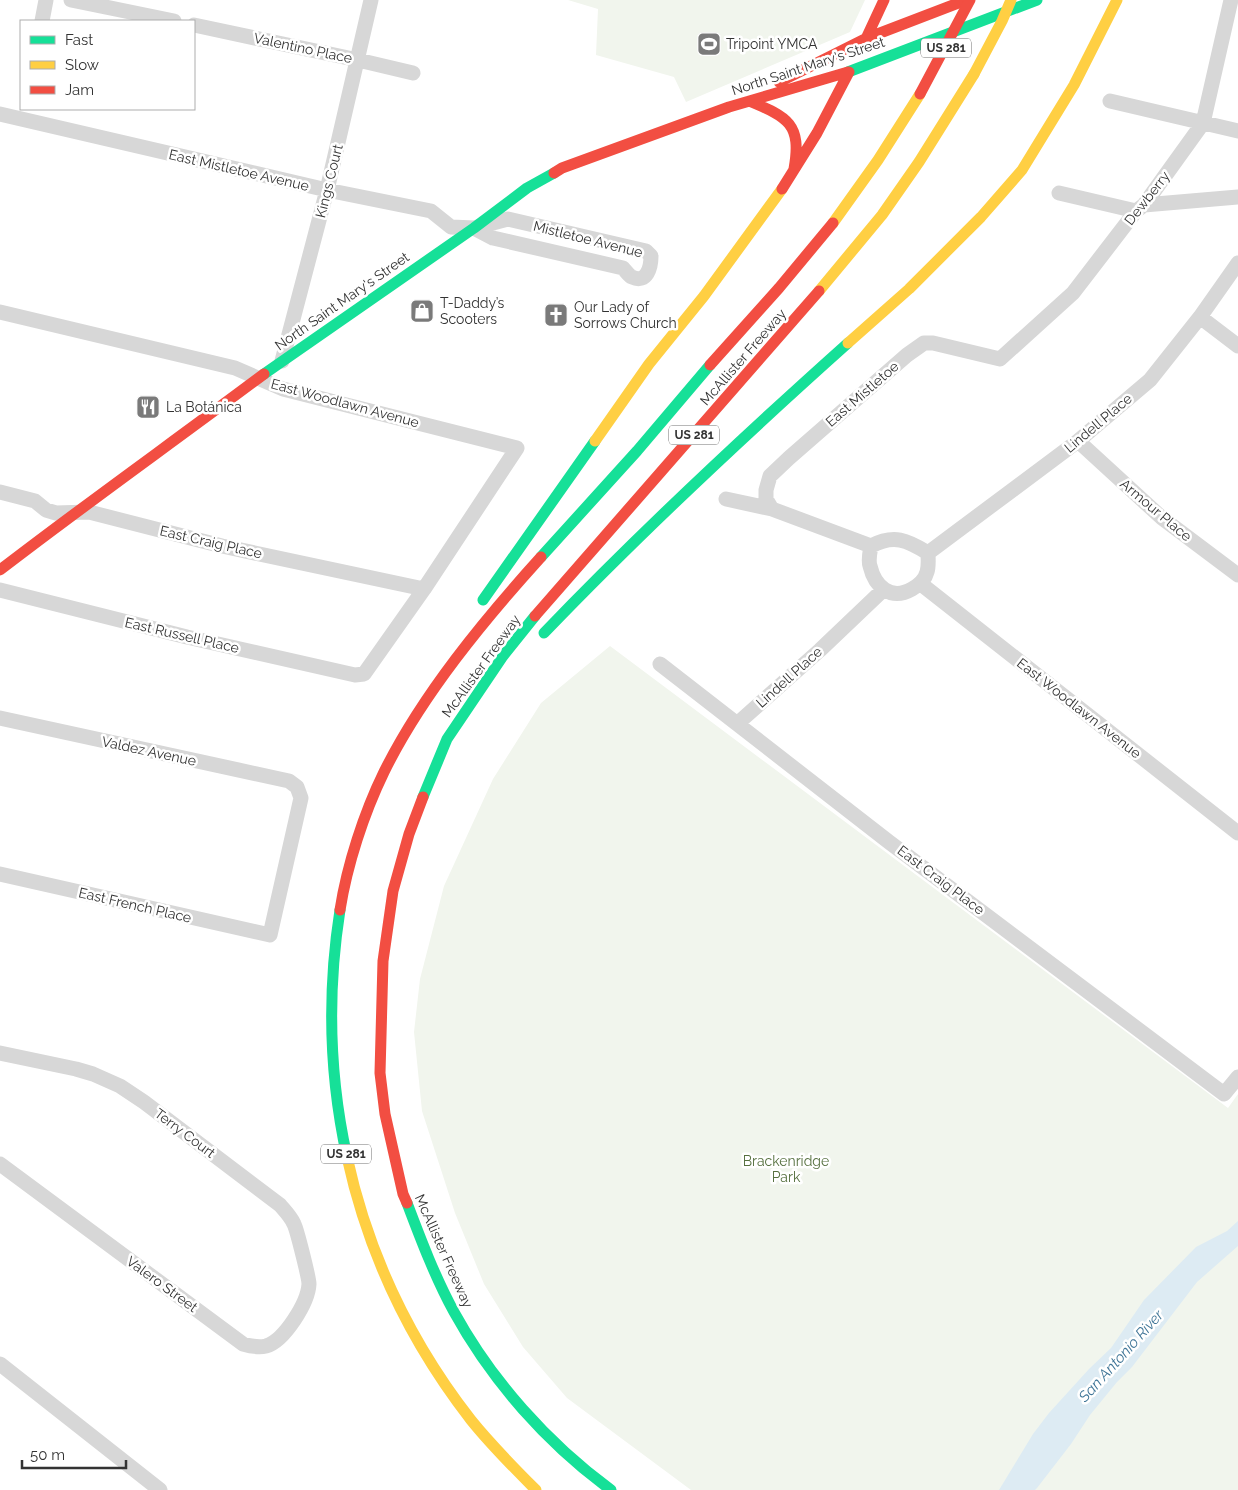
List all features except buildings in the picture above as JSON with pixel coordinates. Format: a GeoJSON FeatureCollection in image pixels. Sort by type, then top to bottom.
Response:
{"type":"FeatureCollection","features":[{"type":"Feature","properties":{"kind":"main road"},"geometry":{"type":"LineString","coordinates":[[473,613],[649,364],[704,296],[772,204],[817,133],[867,38],[884,0]]}},
{"type":"Feature","properties":{"kind":"main road","name":"North Saint Mary's Street"},"geometry":{"type":"LineString","coordinates":[[729,107],[867,38],[968,0]]}},
{"type":"Feature","properties":{"kind":"main road","name":"McAllister Freeway"},"geometry":{"type":"LineString","coordinates":[[536,1490],[498,1452],[464,1411],[436,1372],[411,1332],[392,1293],[361,1212],[343,1142],[332,1059],[331,1023],[333,974],[340,906],[358,837],[384,771],[433,692],[485,622],[551,544],[640,448],[701,376],[785,283],[850,199],[920,94],[959,23],[968,0]]}},
{"type":"Feature","properties":{"kind":"main road","name":"McAllister Freeway"},"geometry":{"type":"LineString","coordinates":[[611,1490],[592,1476],[546,1435],[501,1383],[478,1352],[439,1282],[403,1194],[386,1122],[380,1073],[383,961],[393,891],[409,834],[447,739],[474,697],[503,656],[556,591],[837,271],[882,215],[914,170],[974,74],[1011,0]]}},
{"type":"Feature","properties":{"kind":"main road","name":"North Saint Mary's Street"},"geometry":{"type":"LineString","coordinates":[[0,570],[74,514],[151,460],[282,361],[474,228],[527,188],[562,168],[729,107],[849,72],[1037,0]]}},
{"type":"Feature","properties":{"kind":"main road"},"geometry":{"type":"LineString","coordinates":[[534,644],[650,527],[808,379],[909,289],[981,218],[1022,170],[1074,85],[1117,0]]}},
{"type":"Feature","properties":{"kind":"main road"},"geometry":{"type":"LineString","coordinates":[[749,101],[777,112],[788,121],[798,145],[794,169]]}},
{"type":"Feature","properties":{"kind":"main road"},"geometry":{"type":"LineString","coordinates":[[384,771],[410,712],[425,684],[445,654]]}},
{"type":"Feature","properties":{"kind":"main road"},"geometry":{"type":"LineString","coordinates":[[422,799],[452,759]]}},
{"type":"Feature","properties":{"kind":"street"},"geometry":{"type":"LineString","coordinates":[[42,20],[46,0]]}},
{"type":"Feature","properties":{"kind":"street"},"geometry":{"type":"LineString","coordinates":[[71,0],[169,20]]}},
{"type":"Feature","properties":{"kind":"street","name":"Kings Court"},"geometry":{"type":"LineString","coordinates":[[282,361],[327,190],[371,0]]}},
{"type":"Feature","properties":{"kind":"street","name":"Dewberry"},"geometry":{"type":"LineString","coordinates":[[1000,359],[1073,293],[1140,208],[1202,123],[1231,0]]}},
{"type":"Feature","properties":{"kind":"street","name":"Valentino Place"},"geometry":{"type":"LineString","coordinates":[[195,25],[413,73]]}},
{"type":"Feature","properties":{"kind":"street"},"geometry":{"type":"LineString","coordinates":[[1110,101],[1238,131]]}},
{"type":"Feature","properties":{"kind":"street","name":"East Mistletoe Avenue"},"geometry":{"type":"LineString","coordinates":[[0,114],[21,114],[327,190],[430,211],[451,227],[474,228]]}},
{"type":"Feature","properties":{"kind":"street"},"geometry":{"type":"LineString","coordinates":[[1059,193],[1140,208],[1238,197]]}},
{"type":"Feature","properties":{"kind":"street","name":"Mistletoe Avenue"},"geometry":{"type":"LineString","coordinates":[[508,219],[646,251],[650,256],[651,268],[648,274],[641,278],[632,277],[623,268],[493,238],[474,228],[508,219]]}},
{"type":"Feature","properties":{"kind":"street","name":"Lindell Place"},"geometry":{"type":"LineString","coordinates":[[928,552],[1078,441],[1150,380],[1200,317],[1238,263]]}},
{"type":"Feature","properties":{"kind":"street","name":"East Woodlawn Avenue"},"geometry":{"type":"LineString","coordinates":[[0,312],[235,368],[283,389],[517,448],[424,589]]}},
{"type":"Feature","properties":{"kind":"street"},"geometry":{"type":"LineString","coordinates":[[1200,317],[1238,346]]}},
{"type":"Feature","properties":{"kind":"street","name":"East Mistletoe"},"geometry":{"type":"LineString","coordinates":[[772,509],[766,499],[766,490],[770,476],[907,355],[924,343],[933,343],[1000,359]]}},
{"type":"Feature","properties":{"kind":"street","name":"Armour Place"},"geometry":{"type":"LineString","coordinates":[[1078,441],[1162,518],[1238,575]]}},
{"type":"Feature","properties":{"kind":"street","name":"East Craig Place"},"geometry":{"type":"LineString","coordinates":[[0,492],[35,501],[46,510],[56,513],[74,514],[89,512],[222,546],[424,589]]}},
{"type":"Feature","properties":{"kind":"street"},"geometry":{"type":"LineString","coordinates":[[726,499],[772,509],[871,546],[883,540],[899,539],[913,544],[928,552],[928,572],[921,584],[903,594],[883,590],[874,577],[869,564],[871,546]]}},
{"type":"Feature","properties":{"kind":"street","name":"East Woodlawn Avenue"},"geometry":{"type":"LineString","coordinates":[[921,584],[1238,833]]}},
{"type":"Feature","properties":{"kind":"street","name":"East Russell Place"},"geometry":{"type":"LineString","coordinates":[[0,590],[187,637],[355,675],[364,674],[424,589]]}},
{"type":"Feature","properties":{"kind":"street","name":"Lindell Place"},"geometry":{"type":"LineString","coordinates":[[738,723],[820,650],[883,590]]}},
{"type":"Feature","properties":{"kind":"street","name":"East Craig Place"},"geometry":{"type":"LineString","coordinates":[[660,664],[897,848],[1224,1094],[1238,1077]]}},
{"type":"Feature","properties":{"kind":"street","name":"Valdez Avenue"},"geometry":{"type":"LineString","coordinates":[[0,718],[289,781],[297,787],[301,798],[270,935]]}},
{"type":"Feature","properties":{"kind":"street","name":"East French Place"},"geometry":{"type":"LineString","coordinates":[[0,874],[270,935]]}},
{"type":"Feature","properties":{"kind":"street","name":"Terry Court"},"geometry":{"type":"LineString","coordinates":[[0,1053],[93,1074],[120,1086],[144,1102],[280,1205],[295,1225],[309,1284]]}},
{"type":"Feature","properties":{"kind":"street","name":"Valero Street"},"geometry":{"type":"LineString","coordinates":[[0,1164],[243,1344],[256,1347],[266,1346],[276,1341],[302,1308],[309,1284]]}},
{"type":"Feature","properties":{"kind":"street"},"geometry":{"type":"LineString","coordinates":[[0,1364],[160,1490]]}},
{"type":"Feature","properties":{"kind":"green space","name":"Tripoint YMCA"},"geometry":{"type":"Polygon","coordinates":[[[568,0],[865,0],[850,32],[686,102],[674,77],[596,55],[598,9],[568,0]]]}},
{"type":"Feature","properties":{"kind":"green space","name":"Brackenridge Park"},"geometry":{"type":"Polygon","coordinates":[[[610,646],[1228,1108],[1238,1094],[1238,1490],[691,1490],[567,1398],[523,1347],[484,1284],[455,1213],[422,1111],[414,1032],[420,979],[444,886],[493,779],[541,703],[610,646]]]}},
{"type":"Feature","properties":{"kind":"water","name":"San Antonio River"},"geometry":{"type":"Polygon","coordinates":[[[1238,1221],[1238,1246],[1197,1282],[1132,1367],[1090,1415],[1071,1444],[1037,1488],[1035,1490],[999,1490],[1033,1434],[1049,1413],[1111,1348],[1144,1300],[1196,1247],[1227,1231],[1238,1221]]]}},
{"type":"Feature","properties":{"kind":"traffic: fast"},"geometry":{"type":"LineString","coordinates":[[848,72],[1037,0]]}},
{"type":"Feature","properties":{"kind":"traffic: fast"},"geometry":{"type":"LineString","coordinates":[[264,374],[474,228],[527,188],[554,173]]}},
{"type":"Feature","properties":{"kind":"traffic: fast"},"geometry":{"type":"LineString","coordinates":[[544,633],[693,485],[848,343]]}},
{"type":"Feature","properties":{"kind":"traffic: fast"},"geometry":{"type":"LineString","coordinates":[[541,557],[637,451],[710,365]]}},
{"type":"Feature","properties":{"kind":"traffic: fast"},"geometry":{"type":"LineString","coordinates":[[483,600],[595,441]]}},
{"type":"Feature","properties":{"kind":"traffic: fast"},"geometry":{"type":"LineString","coordinates":[[423,797],[447,739],[503,656],[535,616]]}},
{"type":"Feature","properties":{"kind":"traffic: fast"},"geometry":{"type":"LineString","coordinates":[[340,910],[333,972],[332,1034],[336,1095],[347,1157]]}},
{"type":"Feature","properties":{"kind":"traffic: fast"},"geometry":{"type":"LineString","coordinates":[[407,1203],[447,1299],[469,1338],[486,1362],[543,1431],[587,1472],[611,1490]]}},
{"type":"Feature","properties":{"kind":"traffic: slow"},"geometry":{"type":"LineString","coordinates":[[974,74],[1011,0]]}},
{"type":"Feature","properties":{"kind":"traffic: slow"},"geometry":{"type":"LineString","coordinates":[[848,343],[909,289],[981,217],[1022,170],[1074,85],[1117,0]]}},
{"type":"Feature","properties":{"kind":"traffic: slow"},"geometry":{"type":"LineString","coordinates":[[819,291],[882,215],[919,162],[974,74]]}},
{"type":"Feature","properties":{"kind":"traffic: slow"},"geometry":{"type":"LineString","coordinates":[[833,223],[878,160],[920,94]]}},
{"type":"Feature","properties":{"kind":"traffic: slow"},"geometry":{"type":"LineString","coordinates":[[595,441],[649,364],[704,296],[782,189]]}},
{"type":"Feature","properties":{"kind":"traffic: slow"},"geometry":{"type":"LineString","coordinates":[[347,1157],[356,1193],[380,1262],[394,1296],[429,1360],[471,1420],[536,1490]]}},
{"type":"Feature","properties":{"kind":"traffic: jam"},"geometry":{"type":"LineString","coordinates":[[863,45],[884,0]]}},
{"type":"Feature","properties":{"kind":"traffic: jam"},"geometry":{"type":"LineString","coordinates":[[779,82],[867,38],[966,0]]}},
{"type":"Feature","properties":{"kind":"traffic: jam"},"geometry":{"type":"LineString","coordinates":[[920,94],[970,0]]}},
{"type":"Feature","properties":{"kind":"traffic: jam"},"geometry":{"type":"LineString","coordinates":[[554,173],[562,168],[729,107],[848,72]]}},
{"type":"Feature","properties":{"kind":"traffic: jam"},"geometry":{"type":"LineString","coordinates":[[782,189],[817,133],[849,72]]}},
{"type":"Feature","properties":{"kind":"traffic: jam"},"geometry":{"type":"LineString","coordinates":[[749,101],[774,112],[789,124],[794,132],[796,142],[794,169]]}},
{"type":"Feature","properties":{"kind":"traffic: jam"},"geometry":{"type":"LineString","coordinates":[[710,365],[779,288],[833,223]]}},
{"type":"Feature","properties":{"kind":"traffic: jam"},"geometry":{"type":"LineString","coordinates":[[535,616],[819,291]]}},
{"type":"Feature","properties":{"kind":"traffic: jam"},"geometry":{"type":"LineString","coordinates":[[0,570],[264,374]]}},
{"type":"Feature","properties":{"kind":"traffic: jam"},"geometry":{"type":"LineString","coordinates":[[340,910],[347,875],[363,822],[384,772],[399,743],[455,659],[541,557]]}},
{"type":"Feature","properties":{"kind":"traffic: jam"},"geometry":{"type":"LineString","coordinates":[[407,1203],[403,1194],[385,1114],[380,1073],[383,961],[393,891],[409,834],[423,797]]}},
{"type":"Feature","properties":{"kind":"place","name":"Tripoint YMCA"},"geometry":{"type":"Point","coordinates":[709,44]}},
{"type":"Feature","properties":{"kind":"place","name":"T-Daddy’s Scooters"},"geometry":{"type":"Point","coordinates":[422,311]}},
{"type":"Feature","properties":{"kind":"place","name":"Our Lady of Sorrows Church"},"geometry":{"type":"Point","coordinates":[556,315]}},
{"type":"Feature","properties":{"kind":"place","name":"La Botánica"},"geometry":{"type":"Point","coordinates":[148,407]}}]}
